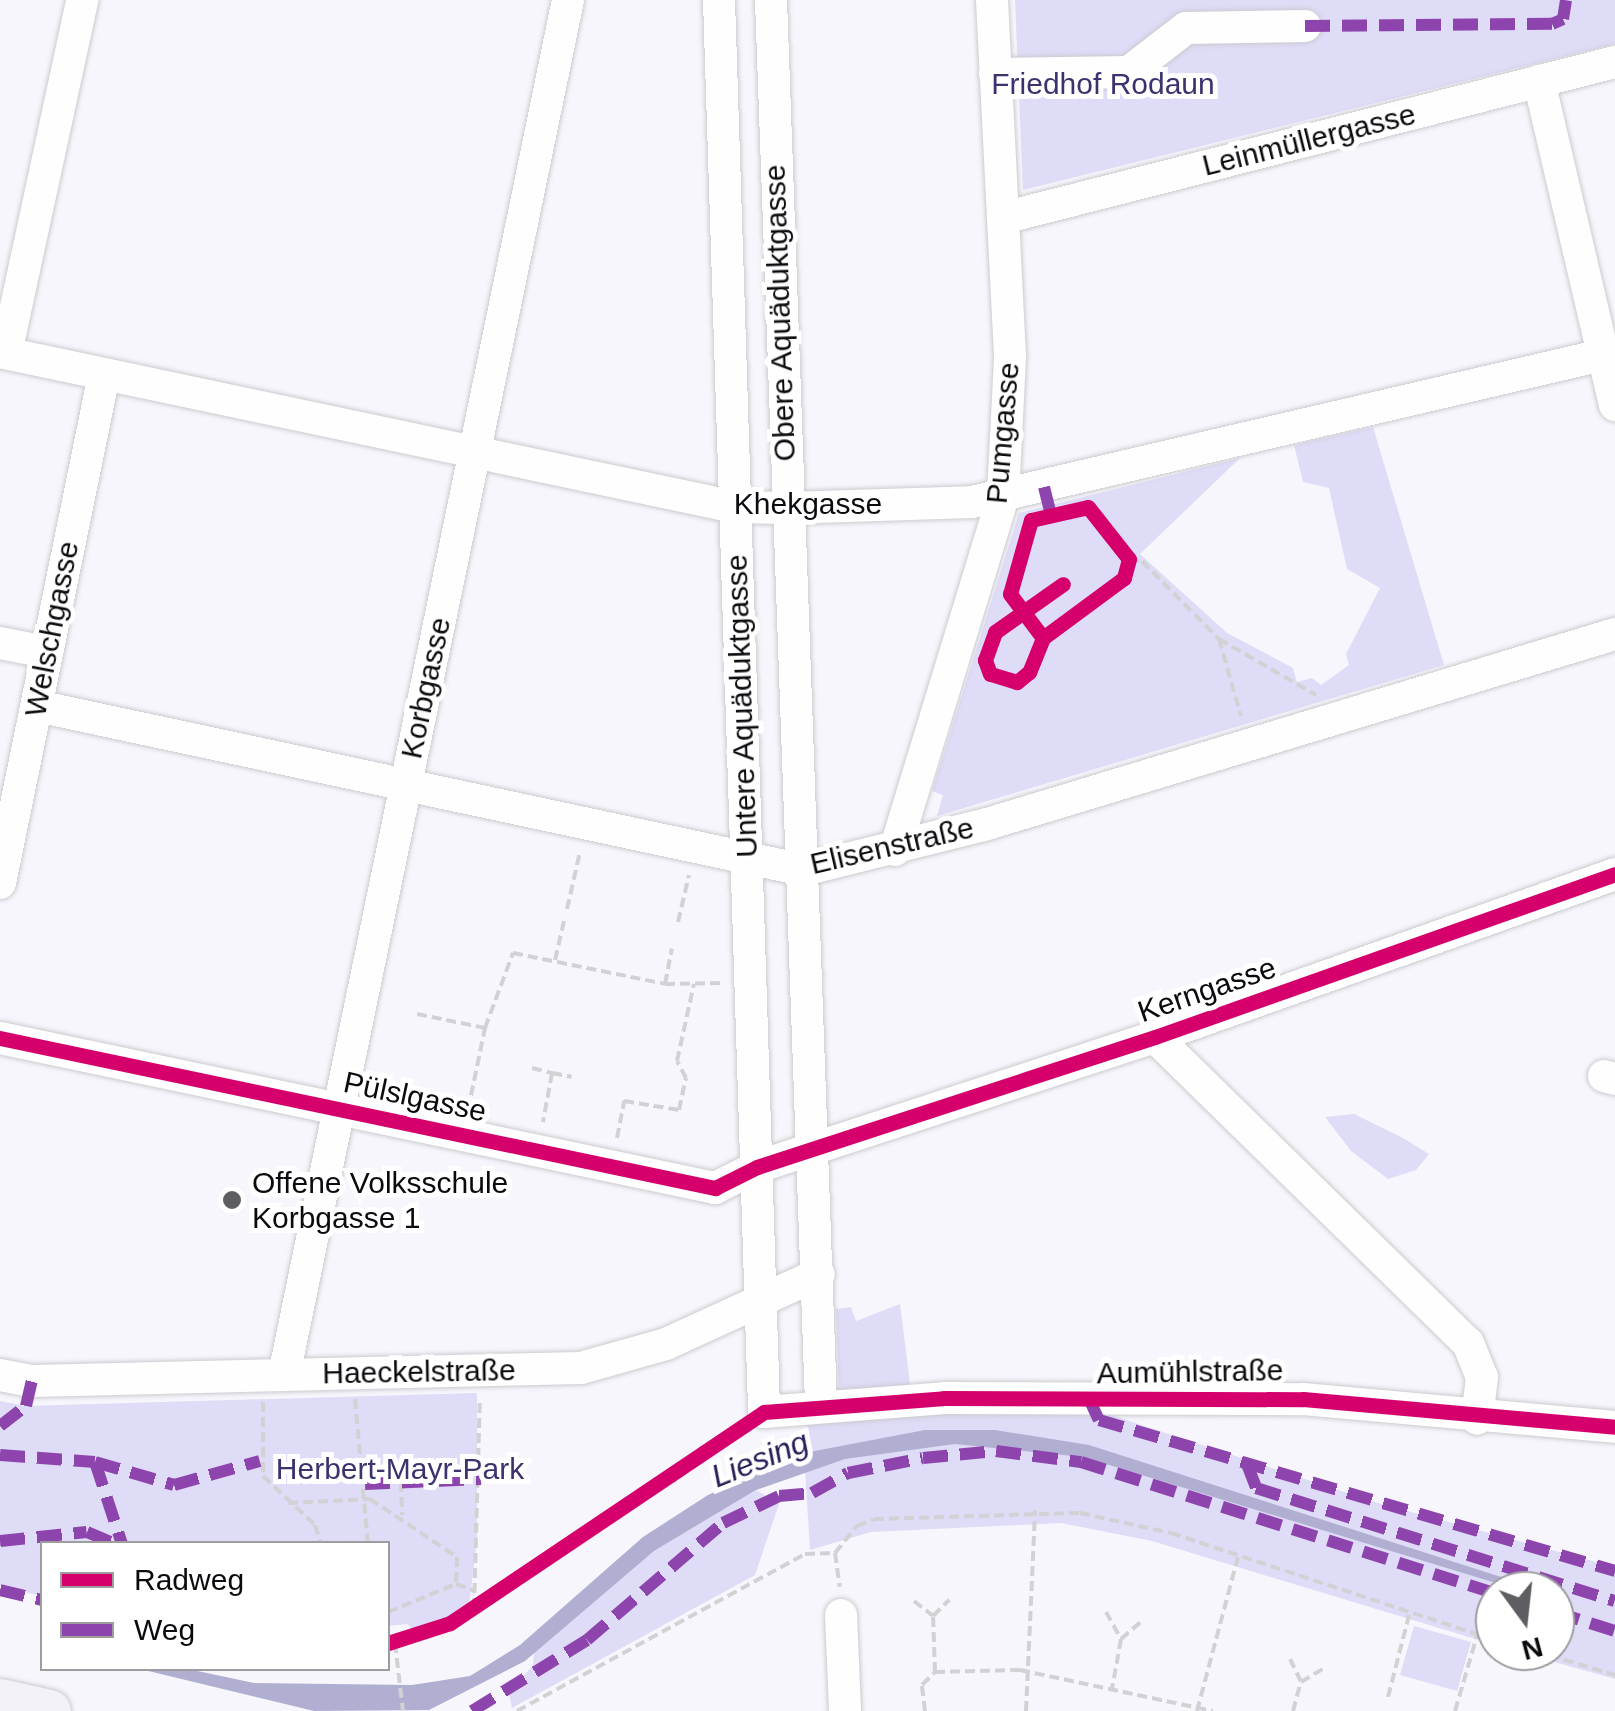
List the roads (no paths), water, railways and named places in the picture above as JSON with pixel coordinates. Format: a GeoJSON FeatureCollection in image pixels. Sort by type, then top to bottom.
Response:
{"type":"FeatureCollection","features":[{"type":"Feature","properties":{"kind":"main road"},"geometry":{"type":"LineString","coordinates":[[0,1700],[50,1711]]}},
{"type":"Feature","properties":{"kind":"street"},"geometry":{"type":"LineString","coordinates":[[3,352],[82,0]]}},
{"type":"Feature","properties":{"kind":"street","name":"Korbgasse"},"geometry":{"type":"LineString","coordinates":[[274,1376],[406,784],[568,0]]}},
{"type":"Feature","properties":{"kind":"street","name":"Untere Aquäduktgasse"},"geometry":{"type":"LineString","coordinates":[[719,0],[757,1167],[765,1304],[764,1412]]}},
{"type":"Feature","properties":{"kind":"street","name":"Obere Aquäduktgasse"},"geometry":{"type":"LineString","coordinates":[[771,0],[785,508],[803,870],[821,1406]]}},
{"type":"Feature","properties":{"kind":"street","name":"Pumgasse"},"geometry":{"type":"LineString","coordinates":[[895,850],[1002,496],[1010,356],[992,0]]}},
{"type":"Feature","properties":{"kind":"street"},"geometry":{"type":"LineString","coordinates":[[996,74],[1129,72],[1186,28],[1305,26]]}},
{"type":"Feature","properties":{"kind":"street","name":"Leinmüllergasse"},"geometry":{"type":"LineString","coordinates":[[1003,218],[1615,62]]}},
{"type":"Feature","properties":{"kind":"street"},"geometry":{"type":"LineString","coordinates":[[1538,81],[1609,353],[1615,405]]}},
{"type":"Feature","properties":{"kind":"street","name":"Khekgasse"},"geometry":{"type":"LineString","coordinates":[[3,352],[735,508],[1002,496],[1609,353]]}},
{"type":"Feature","properties":{"kind":"street","name":"Welschgasse"},"geometry":{"type":"LineString","coordinates":[[0,883],[12,760],[37,706],[104,375]]}},
{"type":"Feature","properties":{"kind":"street","name":"Elisenstraße"},"geometry":{"type":"LineString","coordinates":[[37,706],[803,870],[895,850],[1615,634]]}},
{"type":"Feature","properties":{"kind":"street"},"geometry":{"type":"LineString","coordinates":[[0,642],[46,652]]}},
{"type":"Feature","properties":{"kind":"street","name":"Kerngasse"},"geometry":{"type":"LineString","coordinates":[[814,1149],[1155,1037],[1615,874]]}},
{"type":"Feature","properties":{"kind":"street"},"geometry":{"type":"LineString","coordinates":[[1155,1037],[1468,1343],[1482,1377],[1477,1419]]}},
{"type":"Feature","properties":{"kind":"street","name":"Pülslgasse"},"geometry":{"type":"LineString","coordinates":[[0,1038],[715,1188],[757,1167],[814,1149]]}},
{"type":"Feature","properties":{"kind":"street","name":"Haeckelstraße"},"geometry":{"type":"LineString","coordinates":[[0,1374],[32,1381],[581,1368],[666,1344],[765,1304],[819,1274]]}},
{"type":"Feature","properties":{"kind":"street","name":"Aumühlstraße"},"geometry":{"type":"LineString","coordinates":[[764,1412],[944,1398],[1303,1399],[1477,1419],[1615,1427]]}},
{"type":"Feature","properties":{"kind":"street"},"geometry":{"type":"LineString","coordinates":[[841,1614],[845,1711]]}},
{"type":"Feature","properties":{"kind":"place","name":"Offene Volksschule Korbgasse 1"},"geometry":{"type":"Point","coordinates":[232,1200]}},
{"type":"Feature","properties":{"kind":"park label","name":"Friedhof Rodaun"},"geometry":{"type":"Point","coordinates":[1103,84]}},
{"type":"Feature","properties":{"kind":"park label","name":"Herbert-Mayr-Park"},"geometry":{"type":"Point","coordinates":[400,1469]}},
{"type":"Feature","properties":{"kind":"water label","name":"Liesing"},"geometry":{"type":"Point","coordinates":[760,1459]}}]}
